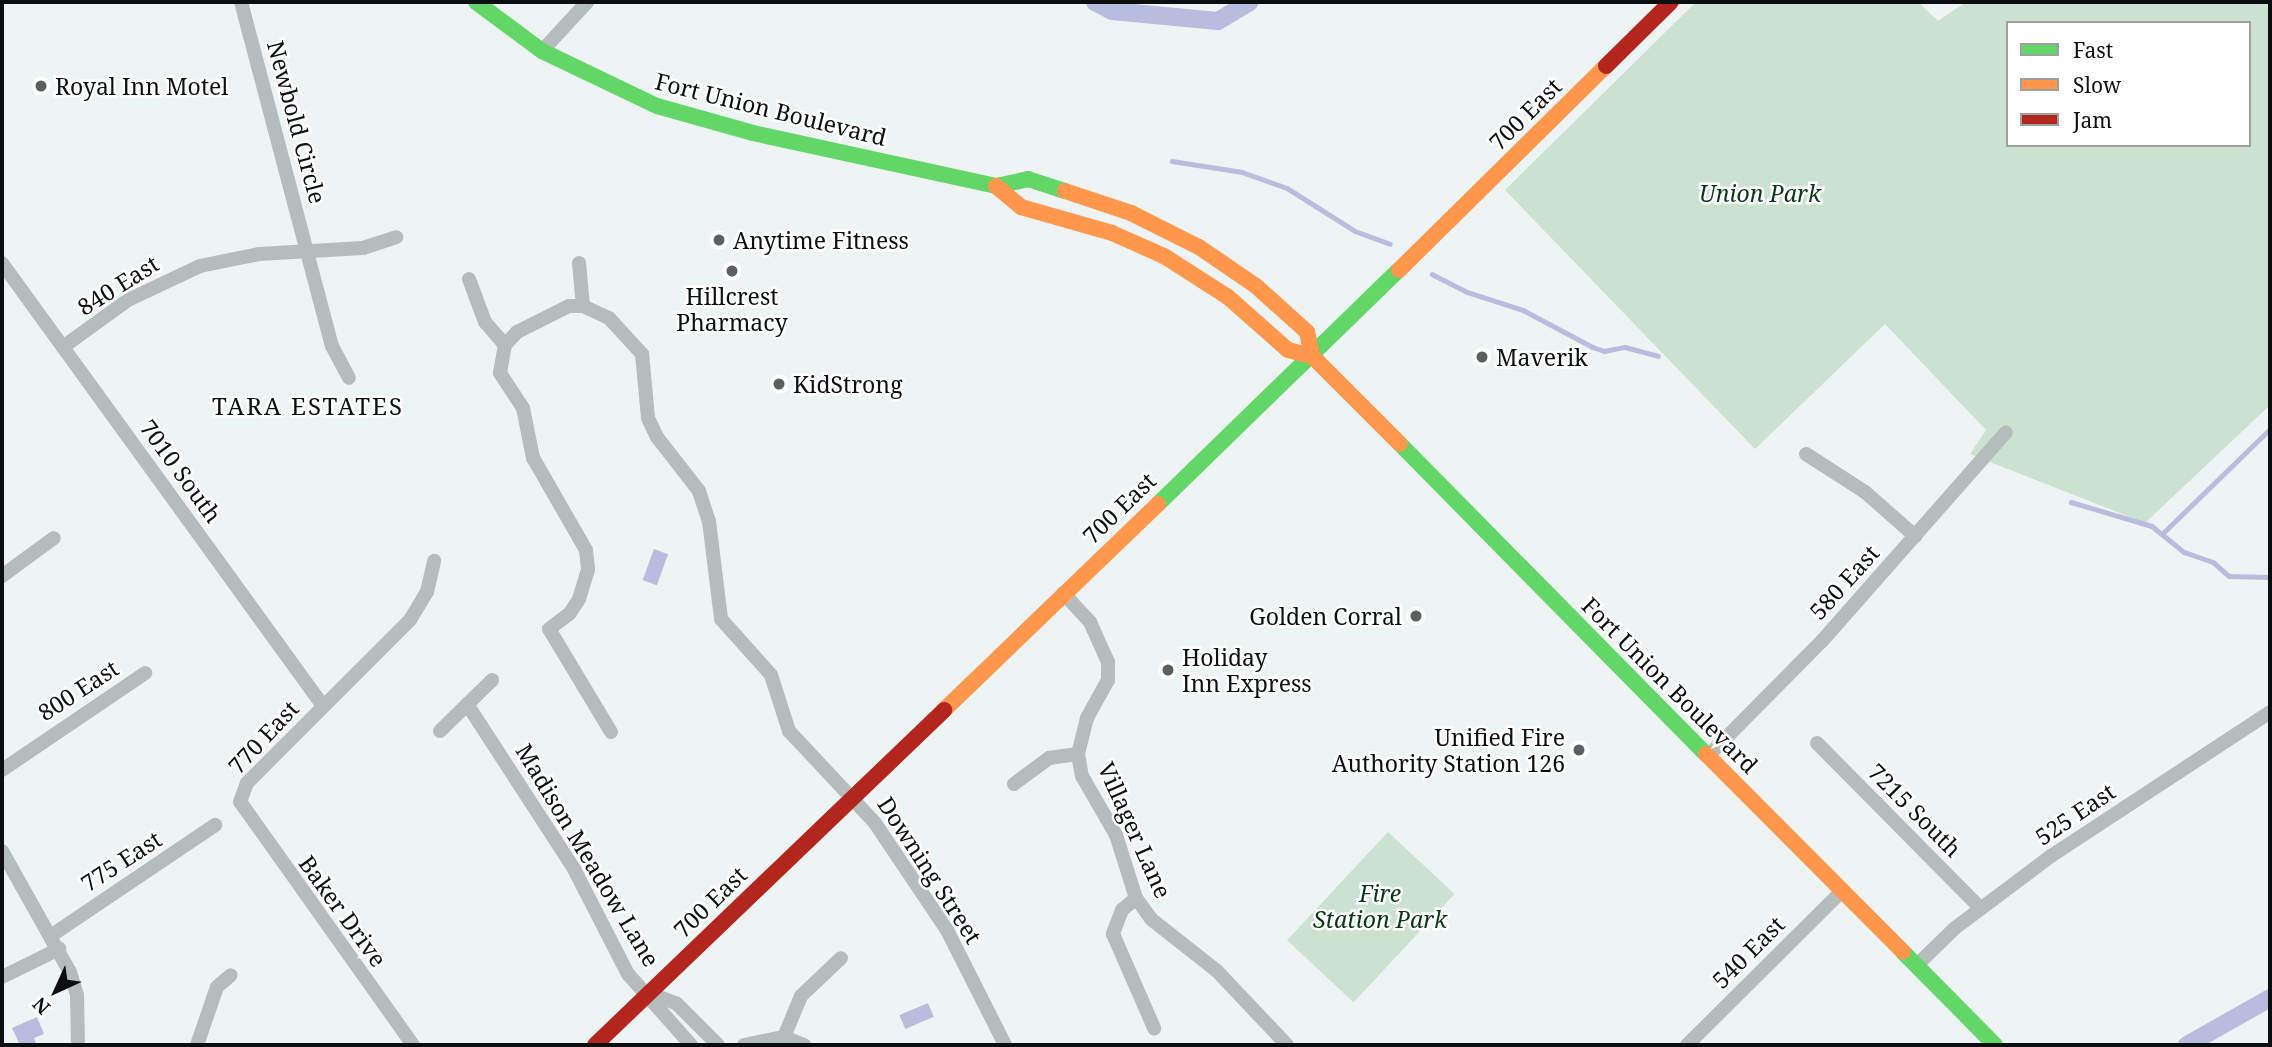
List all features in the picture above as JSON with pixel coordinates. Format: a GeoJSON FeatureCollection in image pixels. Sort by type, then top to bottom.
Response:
{"type":"FeatureCollection","features":[{"type":"Feature","properties":{"kind":"main road","name":"Fort Union Boulevard"},"geometry":{"type":"LineString","coordinates":[[476,2],[542,51],[620,92],[694,118],[996,186],[1028,179],[1106,204],[1179,235],[1282,309],[1307,332],[1312,356]]}},
{"type":"Feature","properties":{"kind":"main road","name":"700 East"},"geometry":{"type":"LineString","coordinates":[[595,1045],[1312,356],[1671,2]]}},
{"type":"Feature","properties":{"kind":"main road","name":"Fort Union Boulevard"},"geometry":{"type":"LineString","coordinates":[[996,186],[1021,208],[1112,233],[1164,256],[1228,297],[1287,350],[1312,356],[1995,1045]]}},
{"type":"Feature","properties":{"kind":"street","name":"Newbold Circle"},"geometry":{"type":"LineString","coordinates":[[241,2],[332,346],[349,378]]}},
{"type":"Feature","properties":{"kind":"street"},"geometry":{"type":"LineString","coordinates":[[542,51],[587,2]]}},
{"type":"Feature","properties":{"kind":"street","name":"840 East"},"geometry":{"type":"LineString","coordinates":[[63,348],[128,300],[200,267],[258,254],[309,254],[363,248],[396,237]]}},
{"type":"Feature","properties":{"kind":"street","name":"7010 South"},"geometry":{"type":"LineString","coordinates":[[2,263],[323,706]]}},
{"type":"Feature","properties":{"kind":"street"},"geometry":{"type":"LineString","coordinates":[[579,263],[583,306],[557,310],[517,332],[505,345],[500,373],[523,408],[533,458],[586,550],[588,569],[579,599],[570,613],[549,629],[611,732]]}},
{"type":"Feature","properties":{"kind":"street"},"geometry":{"type":"LineString","coordinates":[[469,279],[485,322],[505,345]]}},
{"type":"Feature","properties":{"kind":"street","name":"Downing Street"},"geometry":{"type":"LineString","coordinates":[[583,306],[609,318],[642,354],[648,418],[657,437],[699,491],[709,521],[721,619],[771,675],[789,731],[853,797],[947,930],[1005,1045]]}},
{"type":"Feature","properties":{"kind":"street","name":"580 East"},"geometry":{"type":"LineString","coordinates":[[1708,756],[1822,641],[2006,432]]}},
{"type":"Feature","properties":{"kind":"street"},"geometry":{"type":"LineString","coordinates":[[1806,454],[1865,492],[1915,536]]}},
{"type":"Feature","properties":{"kind":"street"},"geometry":{"type":"LineString","coordinates":[[2,576],[54,538]]}},
{"type":"Feature","properties":{"kind":"street","name":"770 East"},"geometry":{"type":"LineString","coordinates":[[240,802],[247,783],[419,608],[434,561]]}},
{"type":"Feature","properties":{"kind":"street","name":"Villager Lane"},"geometry":{"type":"LineString","coordinates":[[1063,593],[1090,622],[1108,662],[1108,680],[1087,718],[1078,754],[1082,776],[1116,835],[1136,898],[1151,919],[1217,971],[1287,1045]]}},
{"type":"Feature","properties":{"kind":"street","name":"800 East"},"geometry":{"type":"LineString","coordinates":[[2,770],[145,673]]}},
{"type":"Feature","properties":{"kind":"street"},"geometry":{"type":"LineString","coordinates":[[440,731],[492,680]]}},
{"type":"Feature","properties":{"kind":"street","name":"Madison Meadow Lane"},"geometry":{"type":"LineString","coordinates":[[467,704],[574,869],[628,974],[649,993]]}},
{"type":"Feature","properties":{"kind":"street","name":"525 East"},"geometry":{"type":"LineString","coordinates":[[1916,966],[1981,909],[2092,828],[2270,712]]}},
{"type":"Feature","properties":{"kind":"street","name":"7215 South"},"geometry":{"type":"LineString","coordinates":[[1817,743],[1981,909]]}},
{"type":"Feature","properties":{"kind":"street"},"geometry":{"type":"LineString","coordinates":[[1014,784],[1049,758],[1078,754]]}},
{"type":"Feature","properties":{"kind":"street","name":"Baker Drive"},"geometry":{"type":"LineString","coordinates":[[240,802],[412,1045]]}},
{"type":"Feature","properties":{"kind":"street","name":"775 East"},"geometry":{"type":"LineString","coordinates":[[52,935],[215,825]]}},
{"type":"Feature","properties":{"kind":"street"},"geometry":{"type":"LineString","coordinates":[[2,851],[59,949],[77,995],[78,1045]]}},
{"type":"Feature","properties":{"kind":"street","name":"540 East"},"geometry":{"type":"LineString","coordinates":[[1687,1045],[1842,891]]}},
{"type":"Feature","properties":{"kind":"street"},"geometry":{"type":"LineString","coordinates":[[1136,898],[1122,910],[1113,934],[1154,1028]]}},
{"type":"Feature","properties":{"kind":"street"},"geometry":{"type":"LineString","coordinates":[[2,977],[59,949]]}},
{"type":"Feature","properties":{"kind":"street"},"geometry":{"type":"LineString","coordinates":[[784,1037],[801,996],[841,958]]}},
{"type":"Feature","properties":{"kind":"street"},"geometry":{"type":"LineString","coordinates":[[197,1045],[217,987],[231,975]]}},
{"type":"Feature","properties":{"kind":"street"},"geometry":{"type":"LineString","coordinates":[[649,993],[664,1018],[691,1045]]}},
{"type":"Feature","properties":{"kind":"street"},"geometry":{"type":"LineString","coordinates":[[649,993],[677,1004],[718,1045]]}},
{"type":"Feature","properties":{"kind":"street"},"geometry":{"type":"LineString","coordinates":[[744,1045],[784,1037],[804,1045]]}},
{"type":"Feature","properties":{"kind":"green space","name":"Union Park"},"geometry":{"type":"Polygon","coordinates":[[[1696,2],[1918,2],[1938,21],[1966,2],[2270,2],[2270,405],[2145,523],[1970,454],[1986,430],[1885,324],[1755,449],[1505,190],[1696,2]]]}},
{"type":"Feature","properties":{"kind":"green space","name":"Fire Station Park"},"geometry":{"type":"Polygon","coordinates":[[[1388,832],[1455,894],[1354,1002],[1287,940],[1388,832]]]}},
{"type":"Feature","properties":{"kind":"water"},"geometry":{"type":"Polygon","coordinates":[[[654,549],[668,554],[657,585],[643,580],[654,549]]]}},
{"type":"Feature","properties":{"kind":"water"},"geometry":{"type":"Polygon","coordinates":[[[928,1003],[934,1017],[905,1029],[899,1015],[928,1003]]]}},
{"type":"Feature","properties":{"kind":"water"},"geometry":{"type":"Polygon","coordinates":[[[37,1017],[44,1034],[34,1038],[37,1045],[20,1045],[12,1028],[37,1017]]]}},
{"type":"Feature","properties":{"kind":"waterway"},"geometry":{"type":"LineString","coordinates":[[1095,2],[1112,11],[1218,21],[1250,2]]}},
{"type":"Feature","properties":{"kind":"waterway"},"geometry":{"type":"LineString","coordinates":[[1172,161],[1242,172],[1287,188],[1355,231],[1390,244]]}},
{"type":"Feature","properties":{"kind":"waterway"},"geometry":{"type":"LineString","coordinates":[[1432,274],[1467,292],[1523,310],[1604,351],[1625,347],[1658,356]]}},
{"type":"Feature","properties":{"kind":"waterway"},"geometry":{"type":"LineString","coordinates":[[2163,533],[2270,429]]}},
{"type":"Feature","properties":{"kind":"waterway"},"geometry":{"type":"LineString","coordinates":[[2071,502],[2152,526],[2184,552],[2213,562],[2229,576],[2270,577]]}},
{"type":"Feature","properties":{"kind":"waterway"},"geometry":{"type":"LineString","coordinates":[[2187,1045],[2270,998]]}},
{"type":"Feature","properties":{"kind":"traffic: fast"},"geometry":{"type":"LineString","coordinates":[[476,2],[542,51],[657,106],[753,133],[996,186],[1028,179],[1065,191]]}},
{"type":"Feature","properties":{"kind":"traffic: fast"},"geometry":{"type":"LineString","coordinates":[[1158,504],[1399,270]]}},
{"type":"Feature","properties":{"kind":"traffic: fast"},"geometry":{"type":"LineString","coordinates":[[1400,444],[1706,754]]}},
{"type":"Feature","properties":{"kind":"traffic: fast"},"geometry":{"type":"LineString","coordinates":[[1903,952],[1995,1045]]}},
{"type":"Feature","properties":{"kind":"traffic: slow"},"geometry":{"type":"LineString","coordinates":[[1399,270],[1606,66]]}},
{"type":"Feature","properties":{"kind":"traffic: slow"},"geometry":{"type":"LineString","coordinates":[[996,186],[1021,207],[1112,233],[1164,256],[1228,297],[1288,350],[1312,356],[1400,444]]}},
{"type":"Feature","properties":{"kind":"traffic: slow"},"geometry":{"type":"LineString","coordinates":[[1065,191],[1131,213],[1199,247],[1256,286],[1307,332],[1312,356]]}},
{"type":"Feature","properties":{"kind":"traffic: slow"},"geometry":{"type":"LineString","coordinates":[[944,710],[1158,504]]}},
{"type":"Feature","properties":{"kind":"traffic: slow"},"geometry":{"type":"LineString","coordinates":[[1706,754],[1903,952]]}},
{"type":"Feature","properties":{"kind":"traffic: jam"},"geometry":{"type":"LineString","coordinates":[[1606,66],[1671,2]]}},
{"type":"Feature","properties":{"kind":"traffic: jam"},"geometry":{"type":"LineString","coordinates":[[595,1045],[944,710]]}},
{"type":"Feature","properties":{"kind":"place","name":"Royal Inn Motel"},"geometry":{"type":"Point","coordinates":[41,86]}},
{"type":"Feature","properties":{"kind":"place","name":"Anytime Fitness"},"geometry":{"type":"Point","coordinates":[719,240]}},
{"type":"Feature","properties":{"kind":"place","name":"Hillcrest Pharmacy"},"geometry":{"type":"Point","coordinates":[732,271]}},
{"type":"Feature","properties":{"kind":"place","name":"Maverik"},"geometry":{"type":"Point","coordinates":[1482,357]}},
{"type":"Feature","properties":{"kind":"place","name":"KidStrong"},"geometry":{"type":"Point","coordinates":[779,384]}},
{"type":"Feature","properties":{"kind":"place","name":"Golden Corral"},"geometry":{"type":"Point","coordinates":[1416,616]}},
{"type":"Feature","properties":{"kind":"place","name":"Holiday Inn Express"},"geometry":{"type":"Point","coordinates":[1168,670]}},
{"type":"Feature","properties":{"kind":"place","name":"Unified Fire Authority Station 126"},"geometry":{"type":"Point","coordinates":[1579,750]}},
{"type":"Feature","properties":{"kind":"district","name":"TARA ESTATES"},"geometry":{"type":"Point","coordinates":[308,406]}}]}
